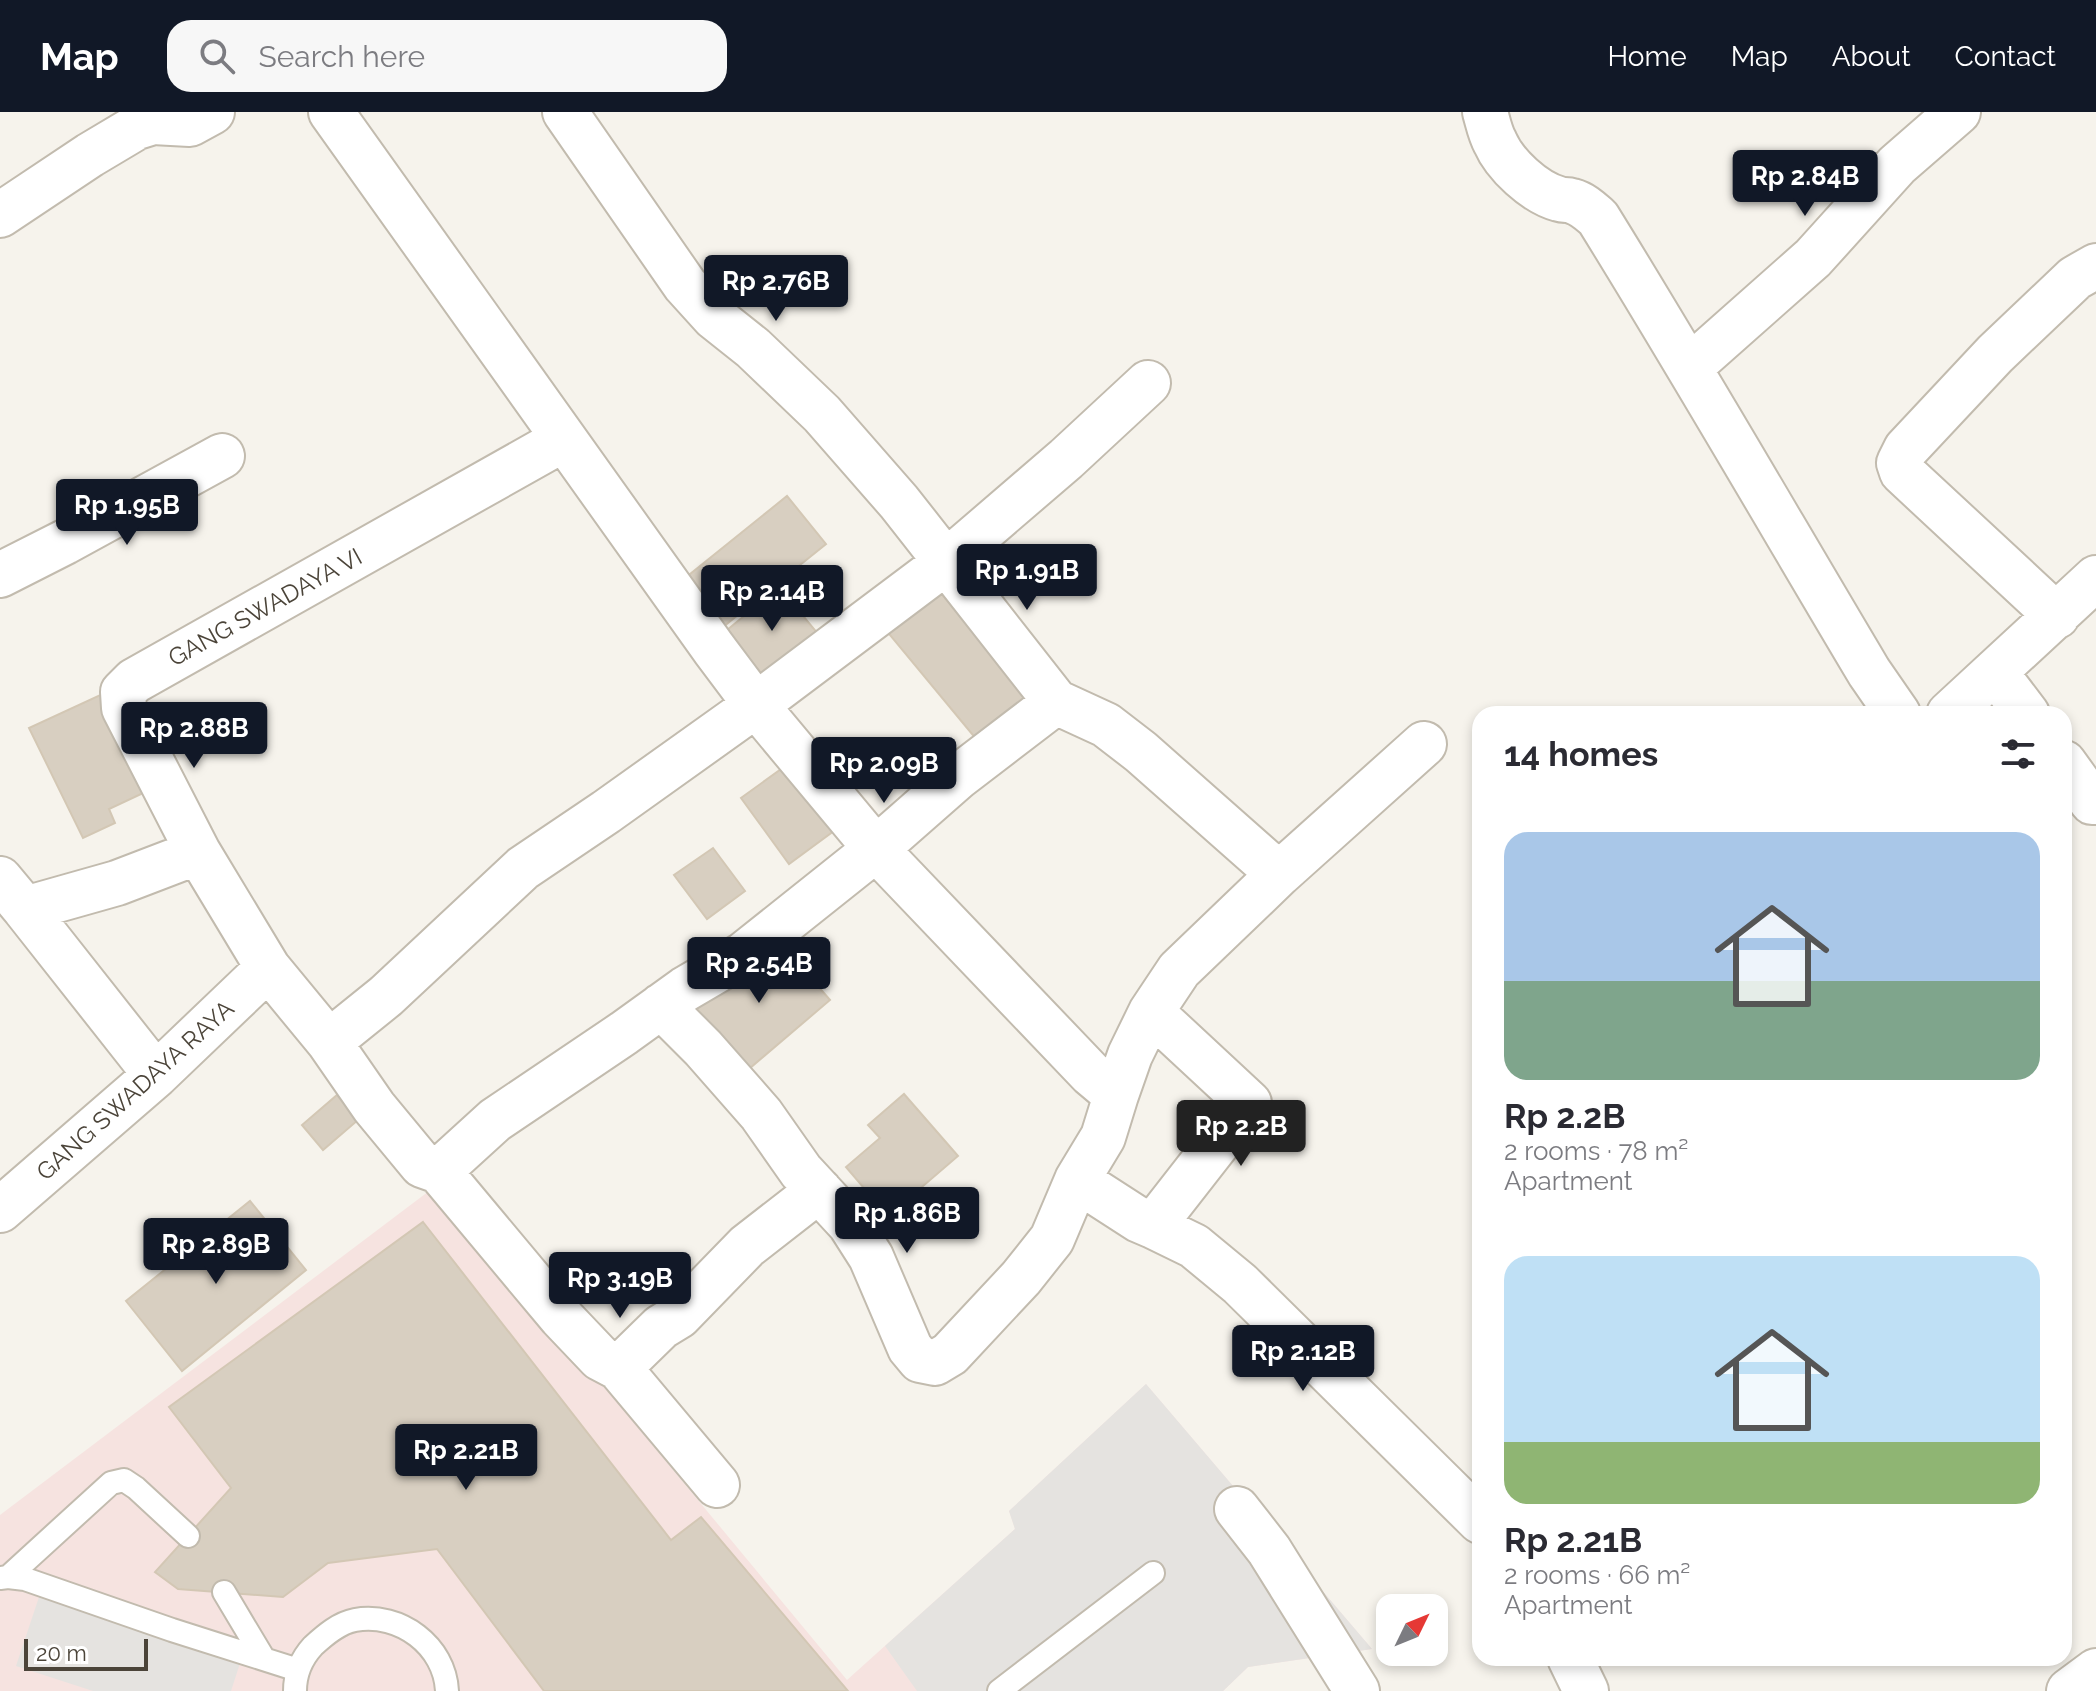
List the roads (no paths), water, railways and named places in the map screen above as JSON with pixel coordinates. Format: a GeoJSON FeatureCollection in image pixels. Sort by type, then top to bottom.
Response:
{"type":"FeatureCollection","features":[{"type":"Feature","properties":{"kind":"street"},"geometry":{"type":"LineString","coordinates":[[0,215],[137,127],[153,122],[190,124],[212,112]]}},
{"type":"Feature","properties":{"kind":"street"},"geometry":{"type":"LineString","coordinates":[[331,112],[756,705],[876,849],[1091,1074],[1116,1095]]}},
{"type":"Feature","properties":{"kind":"street"},"geometry":{"type":"LineString","coordinates":[[565,112],[685,285],[714,317],[753,348],[822,414],[899,502],[1056,702],[1106,725],[1279,874]]}},
{"type":"Feature","properties":{"kind":"street"},"geometry":{"type":"LineString","coordinates":[[1485,112],[1494,141],[1503,157],[1527,180],[1560,200],[1585,206],[1598,218],[1690,367],[1869,672],[1892,706]]}},
{"type":"Feature","properties":{"kind":"street"},"geometry":{"type":"LineString","coordinates":[[1690,367],[1813,258],[1897,165],[1958,112]]}},
{"type":"Feature","properties":{"kind":"street"},"geometry":{"type":"LineString","coordinates":[[2057,616],[1902,472],[1899,463],[1906,449],[1995,354],[2075,278],[2096,266]]}},
{"type":"Feature","properties":{"kind":"street"},"geometry":{"type":"LineString","coordinates":[[329,1042],[386,996],[523,868],[756,705],[945,563],[1066,459],[1148,383]]}},
{"type":"Feature","properties":{"kind":"street","name":"GANG SWADAYA VI"},"geometry":{"type":"LineString","coordinates":[[198,852],[124,708],[123,692],[134,681],[564,439]]}},
{"type":"Feature","properties":{"kind":"street"},"geometry":{"type":"LineString","coordinates":[[0,575],[222,456]]}},
{"type":"Feature","properties":{"kind":"street"},"geometry":{"type":"LineString","coordinates":[[1958,706],[2096,578]]}},
{"type":"Feature","properties":{"kind":"street"},"geometry":{"type":"LineString","coordinates":[[1995,672],[2021,706]]}},
{"type":"Feature","properties":{"kind":"street"},"geometry":{"type":"LineString","coordinates":[[439,1171],[495,1120],[685,989],[743,955],[876,849],[958,777],[1056,702]]}},
{"type":"Feature","properties":{"kind":"street"},"geometry":{"type":"LineString","coordinates":[[661,1006],[761,1114],[801,1171],[850,1224],[871,1257],[910,1348],[920,1360],[935,1363],[950,1354],[1021,1278],[1052,1239],[1077,1180],[1103,1137],[1130,1055],[1151,1012],[1179,970],[1279,874],[1424,744]]}},
{"type":"Feature","properties":{"kind":"street"},"geometry":{"type":"LineString","coordinates":[[2072,774],[2092,802],[2096,802]]}},
{"type":"Feature","properties":{"kind":"street"},"geometry":{"type":"LineString","coordinates":[[13,894],[117,883],[198,852],[268,968],[329,1042],[374,1107],[422,1165],[439,1171],[561,1317],[600,1358],[619,1368],[717,1485]]}},
{"type":"Feature","properties":{"kind":"street"},"geometry":{"type":"LineString","coordinates":[[13,894],[156,1075]]}},
{"type":"Feature","properties":{"kind":"street","name":"GANG SWADAYA RAYA"},"geometry":{"type":"LineString","coordinates":[[0,1210],[156,1075],[268,968]]}},
{"type":"Feature","properties":{"kind":"street"},"geometry":{"type":"LineString","coordinates":[[1151,1012],[1258,1098],[1153,1226]]}},
{"type":"Feature","properties":{"kind":"street"},"geometry":{"type":"LineString","coordinates":[[1077,1180],[1139,1220],[1194,1246],[1240,1284],[1472,1513]]}},
{"type":"Feature","properties":{"kind":"street"},"geometry":{"type":"LineString","coordinates":[[619,1368],[661,1327],[679,1316],[747,1246],[819,1190]]}},
{"type":"Feature","properties":{"kind":"street"},"geometry":{"type":"LineString","coordinates":[[1237,1509],[1277,1561],[1357,1691]]}},
{"type":"Feature","properties":{"kind":"street"},"geometry":{"type":"LineString","coordinates":[[1574,1666],[1586,1691]]}},
{"type":"Feature","properties":{"kind":"street"},"geometry":{"type":"LineString","coordinates":[[2069,1691],[2096,1671]]}},
{"type":"Feature","properties":{"kind":"lane"},"geometry":{"type":"LineString","coordinates":[[4,1578],[111,1483],[124,1480],[188,1536]]}},
{"type":"Feature","properties":{"kind":"lane"},"geometry":{"type":"LineString","coordinates":[[999,1691],[1153,1573]]}},
{"type":"Feature","properties":{"kind":"lane"},"geometry":{"type":"LineString","coordinates":[[4,1578],[25,1579],[264,1659],[297,1680],[306,1654],[327,1632],[354,1620],[384,1620],[412,1631],[434,1651],[452,1687]]}},
{"type":"Feature","properties":{"kind":"lane"},"geometry":{"type":"LineString","coordinates":[[224,1592],[264,1659]]}}]}
